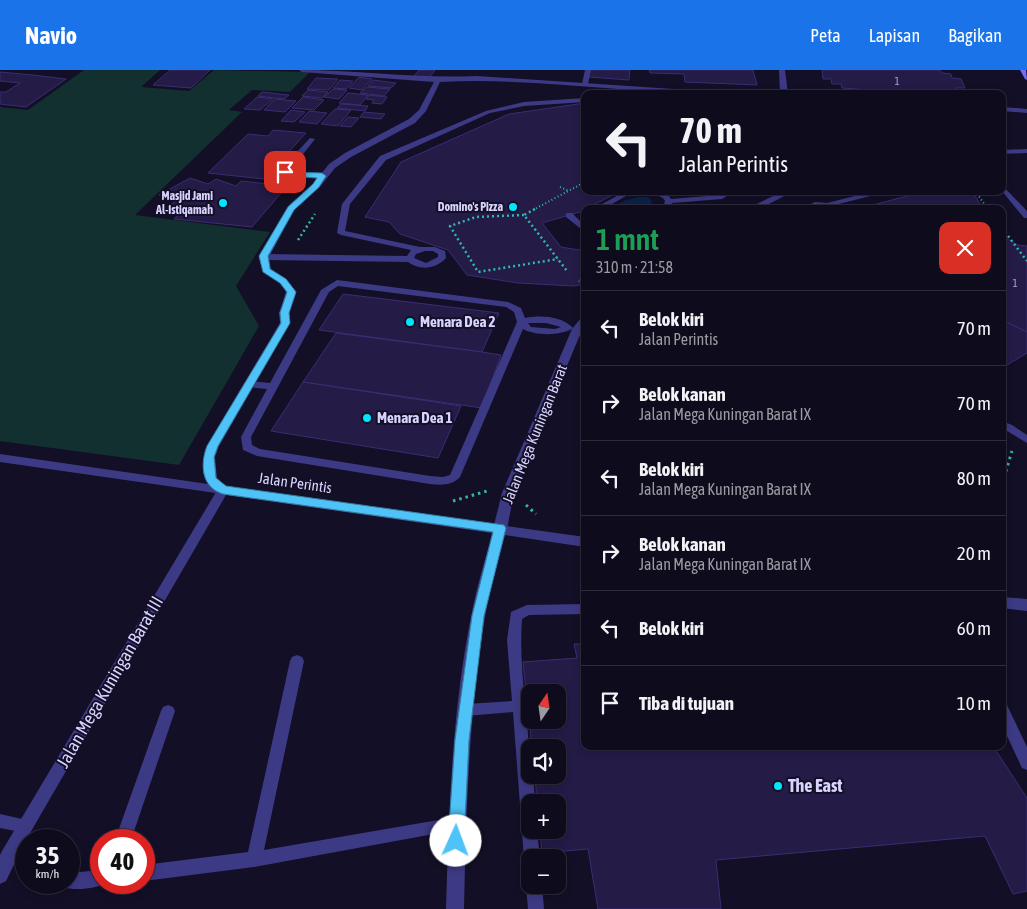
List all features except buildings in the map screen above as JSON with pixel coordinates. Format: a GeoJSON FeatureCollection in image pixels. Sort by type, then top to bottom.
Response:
{"type":"FeatureCollection","features":[{"type":"Feature","properties":{"kind":"main road"},"geometry":{"type":"LineString","coordinates":[[1023,70],[1027,78]]}},
{"type":"Feature","properties":{"kind":"street"},"geometry":{"type":"LineString","coordinates":[[302,70],[438,80],[477,78],[665,90]]}},
{"type":"Feature","properties":{"kind":"street"},"geometry":{"type":"LineString","coordinates":[[782,70],[784,90]]}},
{"type":"Feature","properties":{"kind":"street"},"geometry":{"type":"LineString","coordinates":[[223,490],[211,479],[208,468],[209,457],[213,446],[248,384],[285,323],[284,313],[292,292],[283,281],[266,270],[264,256],[291,208],[316,186],[322,176],[348,155],[412,121],[422,111],[438,80]]}},
{"type":"Feature","properties":{"kind":"street"},"geometry":{"type":"LineString","coordinates":[[1006,152],[1027,151]]}},
{"type":"Feature","properties":{"kind":"street"},"geometry":{"type":"LineString","coordinates":[[760,205],[781,195]]}},
{"type":"Feature","properties":{"kind":"street","name":"Jalan Mega Kuningan Barat"},"geometry":{"type":"LineString","coordinates":[[454,909],[456,824],[466,710],[478,616],[508,493],[581,328]]}},
{"type":"Feature","properties":{"kind":"street","name":"Jalan Perintis"},"geometry":{"type":"LineString","coordinates":[[0,458],[500,528],[581,541]]}},
{"type":"Feature","properties":{"kind":"street","name":"Jalan Mega Kuningan Barat III"},"geometry":{"type":"LineString","coordinates":[[0,875],[26,826],[223,490]]}},
{"type":"Feature","properties":{"kind":"street"},"geometry":{"type":"LineString","coordinates":[[1006,602],[1027,605]]}},
{"type":"Feature","properties":{"kind":"lane"},"geometry":{"type":"LineString","coordinates":[[585,84],[588,70]]}},
{"type":"Feature","properties":{"kind":"lane"},"geometry":{"type":"LineString","coordinates":[[264,256],[413,253],[393,243],[342,233],[346,204],[383,158],[488,112],[504,107],[518,104],[581,100]]}},
{"type":"Feature","properties":{"kind":"lane"},"geometry":{"type":"LineString","coordinates":[[1006,109],[1027,111]]}},
{"type":"Feature","properties":{"kind":"lane"},"geometry":{"type":"LineString","coordinates":[[312,139],[285,169],[285,172],[287,174],[322,176]]}},
{"type":"Feature","properties":{"kind":"lane"},"geometry":{"type":"LineString","coordinates":[[1006,192],[1027,216]]}},
{"type":"Feature","properties":{"kind":"lane"},"geometry":{"type":"LineString","coordinates":[[604,205],[622,195]]}},
{"type":"Feature","properties":{"kind":"lane"},"geometry":{"type":"LineString","coordinates":[[668,205],[725,195]]}},
{"type":"Feature","properties":{"kind":"lane"},"geometry":{"type":"LineString","coordinates":[[815,204],[827,205],[869,195]]}},
{"type":"Feature","properties":{"kind":"lane"},"geometry":{"type":"LineString","coordinates":[[569,215],[579,224],[581,222]]}},
{"type":"Feature","properties":{"kind":"lane"},"geometry":{"type":"LineString","coordinates":[[522,322],[454,477],[444,481],[257,452],[247,446],[246,436],[324,290],[337,283],[508,306],[518,310],[522,322],[528,329],[556,332],[581,328]]}},
{"type":"Feature","properties":{"kind":"lane"},"geometry":{"type":"LineString","coordinates":[[248,384],[272,386]]}},
{"type":"Feature","properties":{"kind":"lane"},"geometry":{"type":"LineString","coordinates":[[1006,425],[1016,435]]}},
{"type":"Feature","properties":{"kind":"lane"},"geometry":{"type":"LineString","coordinates":[[1006,435],[1016,435],[1027,440]]}},
{"type":"Feature","properties":{"kind":"lane"},"geometry":{"type":"LineString","coordinates":[[531,849],[514,640],[516,616],[526,610],[581,610]]}},
{"type":"Feature","properties":{"kind":"lane"},"geometry":{"type":"LineString","coordinates":[[254,859],[297,661]]}},
{"type":"Feature","properties":{"kind":"lane"},"geometry":{"type":"LineString","coordinates":[[466,710],[519,706]]}},
{"type":"Feature","properties":{"kind":"lane"},"geometry":{"type":"LineString","coordinates":[[127,829],[168,711]]}},
{"type":"Feature","properties":{"kind":"lane"},"geometry":{"type":"LineString","coordinates":[[1006,717],[1027,762]]}},
{"type":"Feature","properties":{"kind":"lane"},"geometry":{"type":"LineString","coordinates":[[0,821],[26,826]]}},
{"type":"Feature","properties":{"kind":"lane"},"geometry":{"type":"LineString","coordinates":[[155,872],[254,859],[456,824]]}},
{"type":"Feature","properties":{"kind":"lane"},"geometry":{"type":"LineString","coordinates":[[535,894],[536,909]]}},
{"type":"Feature","properties":{"kind":"path"},"geometry":{"type":"LineString","coordinates":[[558,259],[478,272],[450,226],[458,222],[506,215],[524,216],[581,184]]}},
{"type":"Feature","properties":{"kind":"path"},"geometry":{"type":"LineString","coordinates":[[560,187],[569,191]]}},
{"type":"Feature","properties":{"kind":"path"},"geometry":{"type":"LineString","coordinates":[[524,216],[570,274]]}},
{"type":"Feature","properties":{"kind":"path"},"geometry":{"type":"LineString","coordinates":[[1006,233],[1027,261]]}},
{"type":"Feature","properties":{"kind":"path"},"geometry":{"type":"LineString","coordinates":[[448,502],[485,493],[490,485]]}},
{"type":"Feature","properties":{"kind":"green space"},"geometry":{"type":"Polygon","coordinates":[[[84,70],[160,70],[141,87],[189,91],[214,70],[310,72],[290,92],[252,90],[229,110],[242,112],[135,215],[270,232],[236,286],[259,326],[179,465],[0,441],[0,107],[28,110],[84,70]]]}},
{"type":"Feature","properties":{"kind":"water"},"geometry":{"type":"Polygon","coordinates":[[[648,197],[652,201],[650,205],[617,205],[626,200],[648,197]]]}},
{"type":"Feature","properties":{"kind":"place","name":"Masjid Jami Al-Istiqamah"},"geometry":{"type":"Point","coordinates":[223,203]}},
{"type":"Feature","properties":{"kind":"place","name":"Domino's Pizza"},"geometry":{"type":"Point","coordinates":[513,207]}},
{"type":"Feature","properties":{"kind":"place","name":"Menara Dea 2"},"geometry":{"type":"Point","coordinates":[410,322]}},
{"type":"Feature","properties":{"kind":"place","name":"Menara Dea 1"},"geometry":{"type":"Point","coordinates":[367,418]}},
{"type":"Feature","properties":{"kind":"place","name":"The East"},"geometry":{"type":"Point","coordinates":[778,786]}},
{"type":"Feature","properties":{"kind":"route"},"geometry":{"type":"LineString","coordinates":[[285,172],[287,174],[322,176],[316,186],[291,208],[264,256],[266,270],[283,281],[292,292],[284,313],[285,323],[213,446],[208,468],[211,479],[223,490],[500,528],[478,616],[462,740],[456,841]]}}]}
